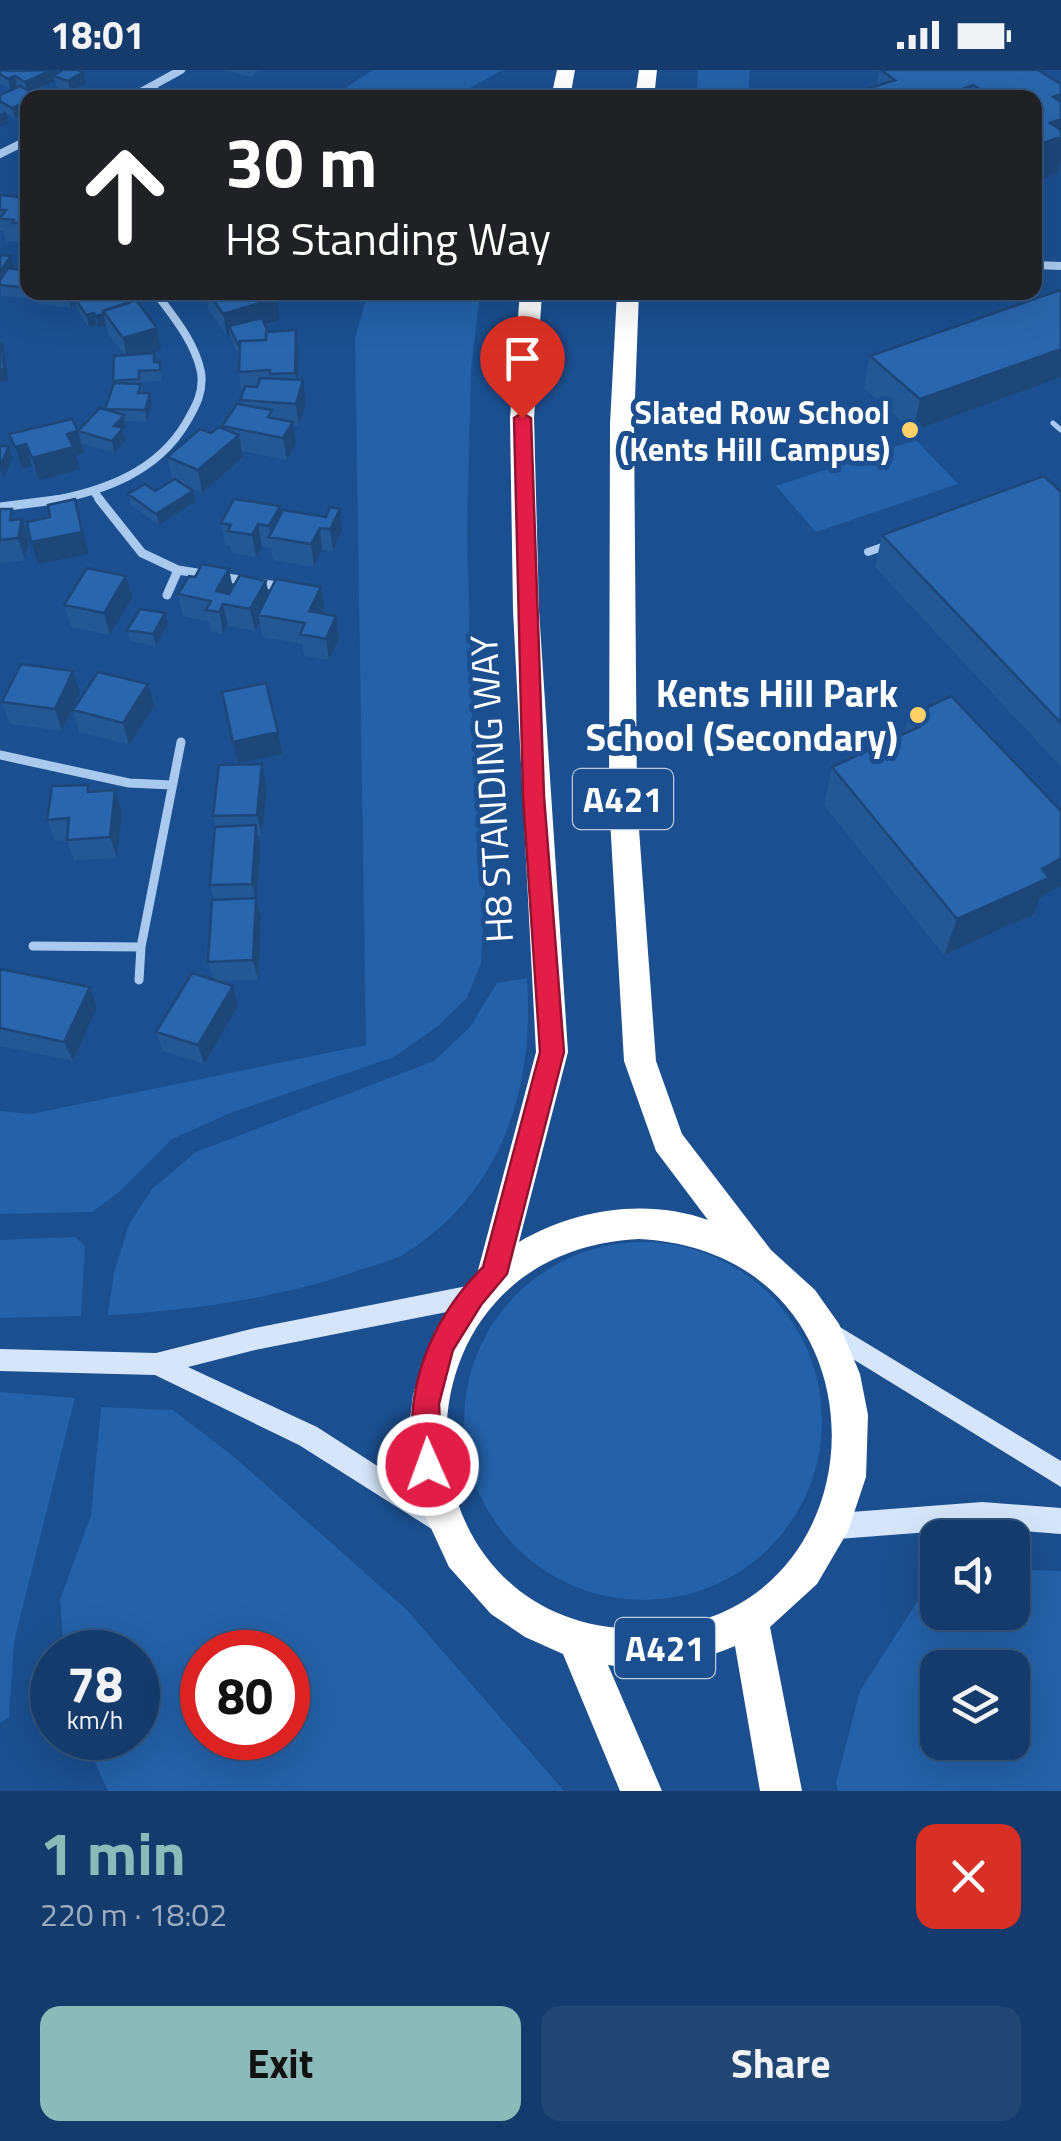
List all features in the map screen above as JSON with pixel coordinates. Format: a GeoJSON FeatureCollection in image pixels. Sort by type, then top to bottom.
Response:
{"type":"FeatureCollection","features":[{"type":"Feature","properties":{"kind":"highway","name":"H8 STANDING WAY"},"geometry":{"type":"LineString","coordinates":[[483,1285],[552,1052],[526,610],[522,418],[530,300]]}},
{"type":"Feature","properties":{"kind":"highway","name":"A421"},"geometry":{"type":"LineString","coordinates":[[631,300],[622,424],[623,802],[640,1061],[668,1141],[765,1268],[819,1325],[842,1371],[854,1422],[852,1475],[838,1526],[802,1581],[750,1622],[666,1648],[576,1637],[524,1611],[480,1573],[448,1526],[428,1465],[425,1404],[441,1346],[483,1285],[543,1242],[598,1226],[656,1224],[713,1239],[765,1268]]}},
{"type":"Feature","properties":{"kind":"highway","name":"A421"},"geometry":{"type":"LineString","coordinates":[[750,1622],[781,1791]]}},
{"type":"Feature","properties":{"kind":"highway","name":"A421"},"geometry":{"type":"LineString","coordinates":[[576,1637],[641,1791]]}},
{"type":"Feature","properties":{"kind":"street"},"geometry":{"type":"LineString","coordinates":[[151,89],[181,70]]}},
{"type":"Feature","properties":{"kind":"street"},"geometry":{"type":"LineString","coordinates":[[0,508],[46,504],[94,493],[146,466],[185,429],[202,389],[195,350],[161,300]]}},
{"type":"Feature","properties":{"kind":"street"},"geometry":{"type":"LineString","coordinates":[[94,493],[142,553],[178,570],[304,590]]}},
{"type":"Feature","properties":{"kind":"street"},"geometry":{"type":"LineString","coordinates":[[167,595],[178,570]]}},
{"type":"Feature","properties":{"kind":"street"},"geometry":{"type":"LineString","coordinates":[[139,980],[141,947],[180,742]]}},
{"type":"Feature","properties":{"kind":"street"},"geometry":{"type":"LineString","coordinates":[[0,755],[129,782],[172,785]]}},
{"type":"Feature","properties":{"kind":"street"},"geometry":{"type":"LineString","coordinates":[[33,946],[141,947]]}},
{"type":"Feature","properties":{"kind":"street"},"geometry":{"type":"LineString","coordinates":[[9,1361],[156,1364],[483,1285]]}},
{"type":"Feature","properties":{"kind":"street"},"geometry":{"type":"LineString","coordinates":[[819,1325],[1061,1474]]}},
{"type":"Feature","properties":{"kind":"street"},"geometry":{"type":"LineString","coordinates":[[156,1364],[308,1436],[448,1526]]}},
{"type":"Feature","properties":{"kind":"street"},"geometry":{"type":"LineString","coordinates":[[838,1526],[982,1515],[1061,1521]]}},
{"type":"Feature","properties":{"kind":"lane"},"geometry":{"type":"LineString","coordinates":[[1054,424],[1061,430]]}},
{"type":"Feature","properties":{"kind":"lane"},"geometry":{"type":"LineString","coordinates":[[868,552],[902,540]]}},
{"type":"Feature","properties":{"kind":"shaded area"},"geometry":{"type":"Polygon","coordinates":[[[373,70],[502,70],[466,90],[347,90],[373,70]]]}},
{"type":"Feature","properties":{"kind":"shaded area"},"geometry":{"type":"Polygon","coordinates":[[[698,70],[750,70],[749,90],[697,90],[698,70]]]}},
{"type":"Feature","properties":{"kind":"shaded area"},"geometry":{"type":"Polygon","coordinates":[[[366,300],[479,300],[471,369],[467,532],[472,715],[485,889],[481,963],[467,998],[438,1026],[394,1057],[233,1112],[172,1139],[119,1192],[92,1212],[0,1214],[0,1111],[31,1114],[366,1045],[355,338],[366,300]]]}},
{"type":"Feature","properties":{"kind":"shaded area"},"geometry":{"type":"Polygon","coordinates":[[[916,440],[958,484],[816,532],[776,486],[916,440]]]}},
{"type":"Feature","properties":{"kind":"shaded area"},"geometry":{"type":"Polygon","coordinates":[[[527,978],[525,1059],[505,1134],[466,1201],[438,1229],[393,1259],[294,1289],[202,1306],[108,1315],[114,1272],[129,1225],[151,1190],[196,1152],[434,1061],[470,1027],[497,983],[527,978]]]}},
{"type":"Feature","properties":{"kind":"shaded area"},"geometry":{"type":"Polygon","coordinates":[[[75,1237],[85,1246],[81,1316],[0,1318],[0,1240],[75,1237]]]}},
{"type":"Feature","properties":{"kind":"shaded area"},"geometry":{"type":"Polygon","coordinates":[[[643,1242],[678,1245],[711,1256],[742,1272],[770,1294],[792,1322],[808,1353],[819,1386],[819,1456],[808,1489],[792,1520],[770,1548],[742,1570],[711,1586],[678,1597],[643,1600],[608,1597],[575,1586],[544,1570],[516,1548],[494,1520],[478,1489],[467,1456],[464,1421],[467,1386],[478,1353],[494,1322],[516,1294],[544,1272],[575,1256],[608,1245],[643,1242]]]}},
{"type":"Feature","properties":{"kind":"shaded area"},"geometry":{"type":"Polygon","coordinates":[[[0,1392],[75,1398],[14,1642],[9,1717],[0,1723],[0,1392]]]}},
{"type":"Feature","properties":{"kind":"shaded area"},"geometry":{"type":"Polygon","coordinates":[[[101,1407],[173,1410],[233,1456],[407,1610],[564,1791],[108,1791],[94,1760],[160,1760],[160,1630],[62,1630],[60,1600],[91,1515],[101,1407]]]}},
{"type":"Feature","properties":{"kind":"shaded area"},"geometry":{"type":"Polygon","coordinates":[[[1030,1571],[1061,1571],[1061,1791],[838,1791],[836,1783],[860,1691],[920,1601],[920,1630],[1030,1630],[1030,1571]]]}},
{"type":"Feature","properties":{"kind":"building"},"geometry":{"type":"Polygon","coordinates":[[[0,70],[52,70],[25,82],[15,76],[8,79],[0,70]]]}},
{"type":"Feature","properties":{"kind":"building"},"geometry":{"type":"Polygon","coordinates":[[[63,70],[83,72],[68,81],[53,76],[63,70]]]}},
{"type":"Feature","properties":{"kind":"building"},"geometry":{"type":"Polygon","coordinates":[[[881,70],[1038,70],[1061,84],[1061,94],[1053,97],[1061,102],[1061,119],[1050,123],[1061,130],[1061,137],[1042,144],[1042,90],[981,90],[973,85],[960,90],[867,89],[895,80],[881,70]]]}},
{"type":"Feature","properties":{"kind":"building"},"geometry":{"type":"Polygon","coordinates":[[[20,86],[27,90],[20,90],[20,104],[12,108],[0,101],[0,95],[20,86]]]}},
{"type":"Feature","properties":{"kind":"building"},"geometry":{"type":"Polygon","coordinates":[[[0,195],[20,197],[20,223],[0,218],[6,210],[0,210],[0,195]]]}},
{"type":"Feature","properties":{"kind":"building"},"geometry":{"type":"Polygon","coordinates":[[[0,255],[11,256],[0,271],[0,255]]]}},
{"type":"Feature","properties":{"kind":"building"},"geometry":{"type":"Polygon","coordinates":[[[8,268],[19,270],[20,287],[0,285],[8,268]]]}},
{"type":"Feature","properties":{"kind":"building"},"geometry":{"type":"Polygon","coordinates":[[[1061,290],[1061,349],[920,399],[870,356],[1032,300],[1042,300],[1042,297],[1061,290]]]}},
{"type":"Feature","properties":{"kind":"building"},"geometry":{"type":"Polygon","coordinates":[[[76,300],[129,303],[103,311],[104,314],[86,315],[76,300]]]}},
{"type":"Feature","properties":{"kind":"building"},"geometry":{"type":"Polygon","coordinates":[[[136,300],[157,328],[123,338],[103,311],[136,300]]]}},
{"type":"Feature","properties":{"kind":"building"},"geometry":{"type":"Polygon","coordinates":[[[213,300],[270,300],[223,314],[213,300]]]}},
{"type":"Feature","properties":{"kind":"building"},"geometry":{"type":"Polygon","coordinates":[[[262,318],[268,332],[266,340],[240,341],[239,347],[229,326],[262,318]]]}},
{"type":"Feature","properties":{"kind":"building"},"geometry":{"type":"Polygon","coordinates":[[[296,330],[295,373],[239,372],[240,341],[266,340],[266,332],[296,330]]]}},
{"type":"Feature","properties":{"kind":"building"},"geometry":{"type":"Polygon","coordinates":[[[0,344],[4,369],[0,370],[0,344]]]}},
{"type":"Feature","properties":{"kind":"building"},"geometry":{"type":"Polygon","coordinates":[[[154,353],[160,370],[139,371],[139,379],[113,381],[114,356],[154,353]]]}},
{"type":"Feature","properties":{"kind":"building"},"geometry":{"type":"Polygon","coordinates":[[[260,378],[303,380],[296,404],[240,400],[245,386],[257,387],[260,378]]]}},
{"type":"Feature","properties":{"kind":"building"},"geometry":{"type":"Polygon","coordinates":[[[114,383],[141,384],[138,393],[150,393],[145,410],[105,409],[114,383]]]}},
{"type":"Feature","properties":{"kind":"building"},"geometry":{"type":"Polygon","coordinates":[[[237,404],[272,410],[268,417],[293,422],[283,438],[222,426],[237,404]]]}},
{"type":"Feature","properties":{"kind":"building"},"geometry":{"type":"Polygon","coordinates":[[[100,408],[124,415],[114,426],[123,428],[112,441],[78,431],[100,408]]]}},
{"type":"Feature","properties":{"kind":"building"},"geometry":{"type":"Polygon","coordinates":[[[72,419],[78,431],[67,434],[73,447],[32,458],[26,444],[15,447],[9,434],[72,419]]]}},
{"type":"Feature","properties":{"kind":"building"},"geometry":{"type":"Polygon","coordinates":[[[219,427],[239,435],[198,470],[167,457],[200,429],[211,433],[219,427]]]}},
{"type":"Feature","properties":{"kind":"building"},"geometry":{"type":"Polygon","coordinates":[[[0,446],[9,446],[0,467],[0,446]]]}},
{"type":"Feature","properties":{"kind":"building"},"geometry":{"type":"Polygon","coordinates":[[[1044,476],[1061,492],[1061,723],[882,535],[1044,476]]]}},
{"type":"Feature","properties":{"kind":"building"},"geometry":{"type":"Polygon","coordinates":[[[175,479],[193,491],[156,514],[128,494],[145,484],[155,491],[175,479]]]}},
{"type":"Feature","properties":{"kind":"building"},"geometry":{"type":"Polygon","coordinates":[[[75,499],[82,532],[31,542],[27,522],[50,517],[48,505],[75,499]]]}},
{"type":"Feature","properties":{"kind":"building"},"geometry":{"type":"Polygon","coordinates":[[[234,499],[280,506],[269,526],[258,524],[252,535],[228,531],[231,525],[221,523],[234,499]]]}},
{"type":"Feature","properties":{"kind":"building"},"geometry":{"type":"Polygon","coordinates":[[[330,507],[340,509],[330,529],[320,528],[311,544],[269,537],[283,510],[326,517],[330,507]]]}},
{"type":"Feature","properties":{"kind":"building"},"geometry":{"type":"Polygon","coordinates":[[[0,509],[12,509],[10,520],[22,519],[18,538],[0,540],[0,509]]]}},
{"type":"Feature","properties":{"kind":"building"},"geometry":{"type":"Polygon","coordinates":[[[202,564],[229,569],[216,591],[229,594],[240,575],[266,581],[250,609],[223,604],[219,612],[206,610],[211,601],[178,594],[202,564]]]}},
{"type":"Feature","properties":{"kind":"building"},"geometry":{"type":"Polygon","coordinates":[[[87,568],[126,576],[104,613],[64,605],[87,568]]]}},
{"type":"Feature","properties":{"kind":"building"},"geometry":{"type":"Polygon","coordinates":[[[276,579],[321,587],[309,611],[336,616],[326,639],[300,634],[305,623],[258,615],[276,579]]]}},
{"type":"Feature","properties":{"kind":"building"},"geometry":{"type":"Polygon","coordinates":[[[140,609],[165,613],[153,634],[127,630],[140,609]]]}},
{"type":"Feature","properties":{"kind":"building"},"geometry":{"type":"Polygon","coordinates":[[[21,664],[73,671],[55,709],[2,702],[21,664]]]}},
{"type":"Feature","properties":{"kind":"building"},"geometry":{"type":"Polygon","coordinates":[[[98,672],[148,684],[123,723],[73,710],[98,672]]]}},
{"type":"Feature","properties":{"kind":"building"},"geometry":{"type":"Polygon","coordinates":[[[266,683],[278,732],[233,742],[222,692],[266,683]]]}},
{"type":"Feature","properties":{"kind":"building"},"geometry":{"type":"Polygon","coordinates":[[[951,696],[1061,811],[1061,858],[1042,869],[1049,878],[957,919],[832,767],[919,727],[909,716],[951,696]]]}},
{"type":"Feature","properties":{"kind":"building"},"geometry":{"type":"Polygon","coordinates":[[[262,764],[257,815],[213,816],[219,765],[262,764]]]}},
{"type":"Feature","properties":{"kind":"building"},"geometry":{"type":"Polygon","coordinates":[[[88,785],[88,792],[115,790],[110,837],[67,840],[69,818],[47,820],[52,786],[88,785]]]}},
{"type":"Feature","properties":{"kind":"building"},"geometry":{"type":"Polygon","coordinates":[[[256,825],[252,884],[210,885],[215,827],[256,825]]]}},
{"type":"Feature","properties":{"kind":"building"},"geometry":{"type":"Polygon","coordinates":[[[256,898],[253,960],[208,962],[212,900],[256,898]]]}},
{"type":"Feature","properties":{"kind":"building"},"geometry":{"type":"Polygon","coordinates":[[[0,969],[90,987],[64,1042],[0,1028],[0,969]]]}},
{"type":"Feature","properties":{"kind":"building"},"geometry":{"type":"Polygon","coordinates":[[[192,973],[233,986],[198,1045],[156,1032],[192,973]]]}},
{"type":"Feature","properties":{"kind":"place","name":"Slated Row School (Kents Hill Campus)"},"geometry":{"type":"Point","coordinates":[910,430]}},
{"type":"Feature","properties":{"kind":"place","name":"Kents Hill Park School (Secondary)"},"geometry":{"type":"Point","coordinates":[918,715]}},
{"type":"Feature","properties":{"kind":"route"},"geometry":{"type":"LineString","coordinates":[[428,1465],[425,1404],[441,1346],[472,1296],[494,1274],[552,1052],[534,796],[522,418]]}}]}
